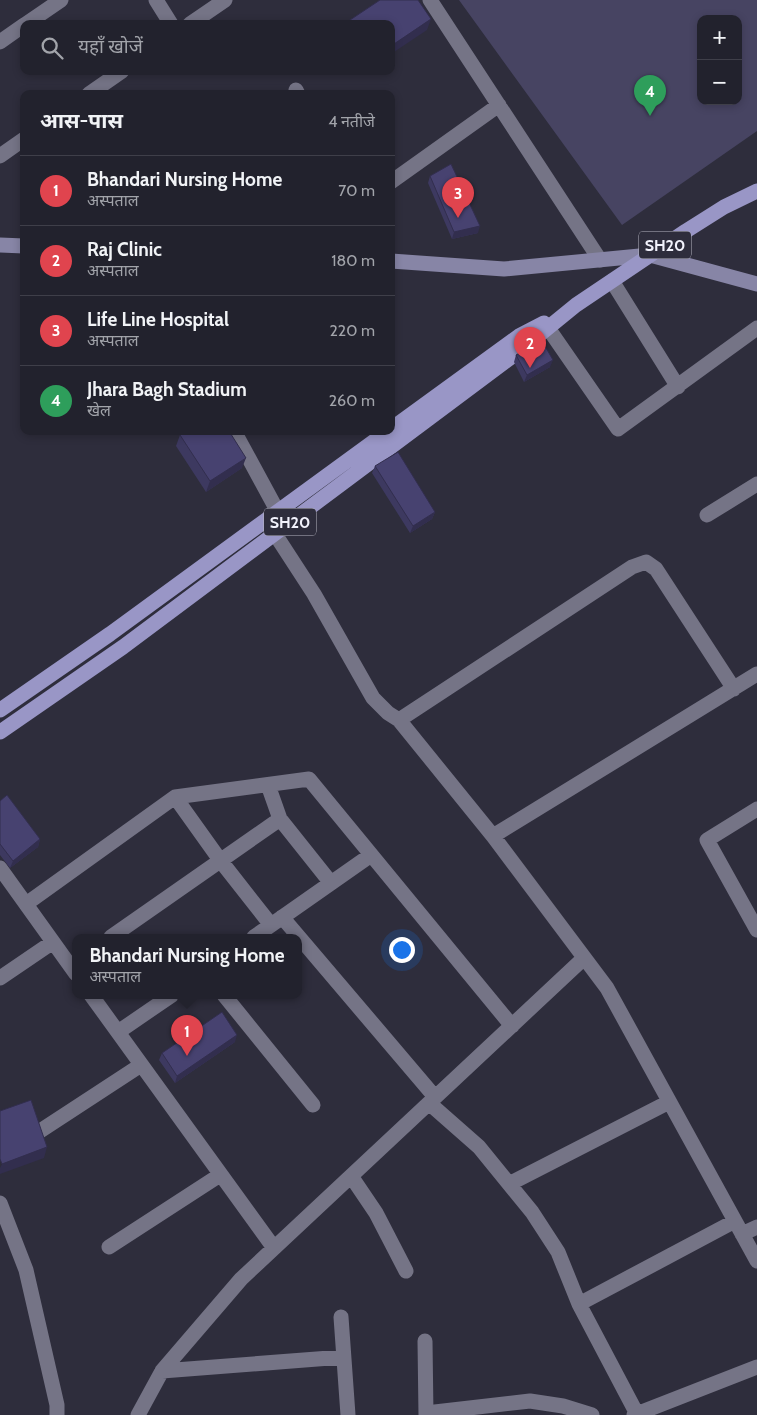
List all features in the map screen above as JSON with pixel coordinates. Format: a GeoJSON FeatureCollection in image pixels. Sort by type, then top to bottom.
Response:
{"type":"FeatureCollection","features":[{"type":"Feature","properties":{"kind":"main road","name":"SH20"},"geometry":{"type":"LineString","coordinates":[[395,426],[519,336],[576,305],[724,207],[757,191]]}},
{"type":"Feature","properties":{"kind":"main road","name":"SH20"},"geometry":{"type":"LineString","coordinates":[[0,732],[123,648],[576,305]]}},
{"type":"Feature","properties":{"kind":"main road","name":"SH20"},"geometry":{"type":"LineString","coordinates":[[0,710],[110,634],[383,435]]}},
{"type":"Feature","properties":{"kind":"street"},"geometry":{"type":"LineString","coordinates":[[32,20],[61,0]]}},
{"type":"Feature","properties":{"kind":"street"},"geometry":{"type":"LineString","coordinates":[[156,0],[168,20]]}},
{"type":"Feature","properties":{"kind":"street"},"geometry":{"type":"LineString","coordinates":[[196,20],[225,0]]}},
{"type":"Feature","properties":{"kind":"street"},"geometry":{"type":"LineString","coordinates":[[430,0],[600,260]]}},
{"type":"Feature","properties":{"kind":"street"},"geometry":{"type":"LineString","coordinates":[[0,42],[20,28]]}},
{"type":"Feature","properties":{"kind":"street"},"geometry":{"type":"LineString","coordinates":[[96,90],[116,75]]}},
{"type":"Feature","properties":{"kind":"street"},"geometry":{"type":"LineString","coordinates":[[395,179],[499,105]]}},
{"type":"Feature","properties":{"kind":"street"},"geometry":{"type":"LineString","coordinates":[[0,156],[20,142]]}},
{"type":"Feature","properties":{"kind":"street"},"geometry":{"type":"LineString","coordinates":[[724,207],[757,183]]}},
{"type":"Feature","properties":{"kind":"street"},"geometry":{"type":"LineString","coordinates":[[0,245],[20,246]]}},
{"type":"Feature","properties":{"kind":"street"},"geometry":{"type":"LineString","coordinates":[[395,261],[504,269],[650,256],[757,284]]}},
{"type":"Feature","properties":{"kind":"street"},"geometry":{"type":"LineString","coordinates":[[612,281],[678,387]]}},
{"type":"Feature","properties":{"kind":"street"},"geometry":{"type":"LineString","coordinates":[[548,328],[618,429],[757,328]]}},
{"type":"Feature","properties":{"kind":"street"},"geometry":{"type":"LineString","coordinates":[[236,435],[278,512]]}},
{"type":"Feature","properties":{"kind":"street"},"geometry":{"type":"LineString","coordinates":[[707,515],[757,484]]}},
{"type":"Feature","properties":{"kind":"street"},"geometry":{"type":"LineString","coordinates":[[275,534],[314,594],[373,698],[388,713],[399,720],[493,836],[607,988],[757,1261]]}},
{"type":"Feature","properties":{"kind":"street"},"geometry":{"type":"LineString","coordinates":[[399,720],[632,566],[646,562],[656,569],[734,689]]}},
{"type":"Feature","properties":{"kind":"street"},"geometry":{"type":"LineString","coordinates":[[493,836],[757,674]]}},
{"type":"Feature","properties":{"kind":"street"},"geometry":{"type":"LineString","coordinates":[[26,904],[175,797],[309,779],[512,1026]]}},
{"type":"Feature","properties":{"kind":"street"},"geometry":{"type":"LineString","coordinates":[[268,785],[280,819],[331,883]]}},
{"type":"Feature","properties":{"kind":"street"},"geometry":{"type":"LineString","coordinates":[[175,797],[220,860],[287,934]]}},
{"type":"Feature","properties":{"kind":"street"},"geometry":{"type":"LineString","coordinates":[[757,809],[707,840],[757,930]]}},
{"type":"Feature","properties":{"kind":"street"},"geometry":{"type":"LineString","coordinates":[[115,934],[280,819]]}},
{"type":"Feature","properties":{"kind":"street"},"geometry":{"type":"LineString","coordinates":[[258,934],[371,855]]}},
{"type":"Feature","properties":{"kind":"street"},"geometry":{"type":"LineString","coordinates":[[0,868],[53,942],[72,965]]}},
{"type":"Feature","properties":{"kind":"street"},"geometry":{"type":"LineString","coordinates":[[0,978],[53,942]]}},
{"type":"Feature","properties":{"kind":"street"},"geometry":{"type":"LineString","coordinates":[[302,951],[432,1100],[479,1147],[532,1212],[558,1252],[579,1304],[636,1414],[757,1367]]}},
{"type":"Feature","properties":{"kind":"street"},"geometry":{"type":"LineString","coordinates":[[138,1415],[162,1371],[241,1279],[584,958]]}},
{"type":"Feature","properties":{"kind":"street"},"geometry":{"type":"LineString","coordinates":[[94,999],[274,1248]]}},
{"type":"Feature","properties":{"kind":"street"},"geometry":{"type":"LineString","coordinates":[[118,1032],[166,999]]}},
{"type":"Feature","properties":{"kind":"street"},"geometry":{"type":"LineString","coordinates":[[227,999],[312,1105]]}},
{"type":"Feature","properties":{"kind":"street"},"geometry":{"type":"LineString","coordinates":[[36,1133],[141,1065]]}},
{"type":"Feature","properties":{"kind":"street"},"geometry":{"type":"LineString","coordinates":[[509,1184],[669,1102]]}},
{"type":"Feature","properties":{"kind":"street"},"geometry":{"type":"LineString","coordinates":[[109,1247],[220,1175]]}},
{"type":"Feature","properties":{"kind":"street"},"geometry":{"type":"LineString","coordinates":[[351,1176],[376,1213],[406,1271]]}},
{"type":"Feature","properties":{"kind":"street"},"geometry":{"type":"LineString","coordinates":[[0,1203],[26,1270],[57,1415]]}},
{"type":"Feature","properties":{"kind":"street"},"geometry":{"type":"LineString","coordinates":[[579,1304],[735,1221]]}},
{"type":"Feature","properties":{"kind":"street"},"geometry":{"type":"LineString","coordinates":[[742,1234],[757,1227]]}},
{"type":"Feature","properties":{"kind":"street"},"geometry":{"type":"LineString","coordinates":[[341,1317],[348,1415]]}},
{"type":"Feature","properties":{"kind":"street"},"geometry":{"type":"LineString","coordinates":[[425,1341],[426,1414],[530,1402],[563,1411],[592,1415]]}},
{"type":"Feature","properties":{"kind":"street"},"geometry":{"type":"LineString","coordinates":[[162,1371],[344,1357]]}},
{"type":"Feature","properties":{"kind":"shaded area"},"geometry":{"type":"Polygon","coordinates":[[[459,0],[757,0],[757,131],[622,225],[459,0]]]}},
{"type":"Feature","properties":{"kind":"building"},"geometry":{"type":"Polygon","coordinates":[[[380,0],[418,0],[431,19],[395,43],[395,20],[350,20],[380,0]]]}},
{"type":"Feature","properties":{"kind":"building"},"geometry":{"type":"Polygon","coordinates":[[[451,164],[480,226],[454,232],[430,176],[451,164]]]}},
{"type":"Feature","properties":{"kind":"building"},"geometry":{"type":"Polygon","coordinates":[[[542,341],[553,360],[527,375],[516,355],[542,341]]]}},
{"type":"Feature","properties":{"kind":"building"},"geometry":{"type":"Polygon","coordinates":[[[180,435],[232,435],[246,458],[210,481],[180,435]]]}},
{"type":"Feature","properties":{"kind":"building"},"geometry":{"type":"Polygon","coordinates":[[[398,452],[435,512],[413,526],[375,466],[398,452]]]}},
{"type":"Feature","properties":{"kind":"building"},"geometry":{"type":"Polygon","coordinates":[[[7,795],[40,839],[13,861],[0,844],[0,801],[7,795]]]}},
{"type":"Feature","properties":{"kind":"building"},"geometry":{"type":"Polygon","coordinates":[[[222,1012],[237,1035],[177,1076],[162,1053],[222,1012]]]}},
{"type":"Feature","properties":{"kind":"building"},"geometry":{"type":"Polygon","coordinates":[[[31,1100],[47,1147],[2,1164],[0,1159],[0,1111],[31,1100]]]}},
{"type":"Feature","properties":{"kind":"place","name":"Jhara Bagh Stadium"},"geometry":{"type":"Point","coordinates":[650,116]}},
{"type":"Feature","properties":{"kind":"place","name":"Life Line Hospital"},"geometry":{"type":"Point","coordinates":[458,218]}},
{"type":"Feature","properties":{"kind":"place","name":"Raj Clinic"},"geometry":{"type":"Point","coordinates":[530,368]}},
{"type":"Feature","properties":{"kind":"place","name":"Bhandari Nursing Home"},"geometry":{"type":"Point","coordinates":[187,1056]}}]}
